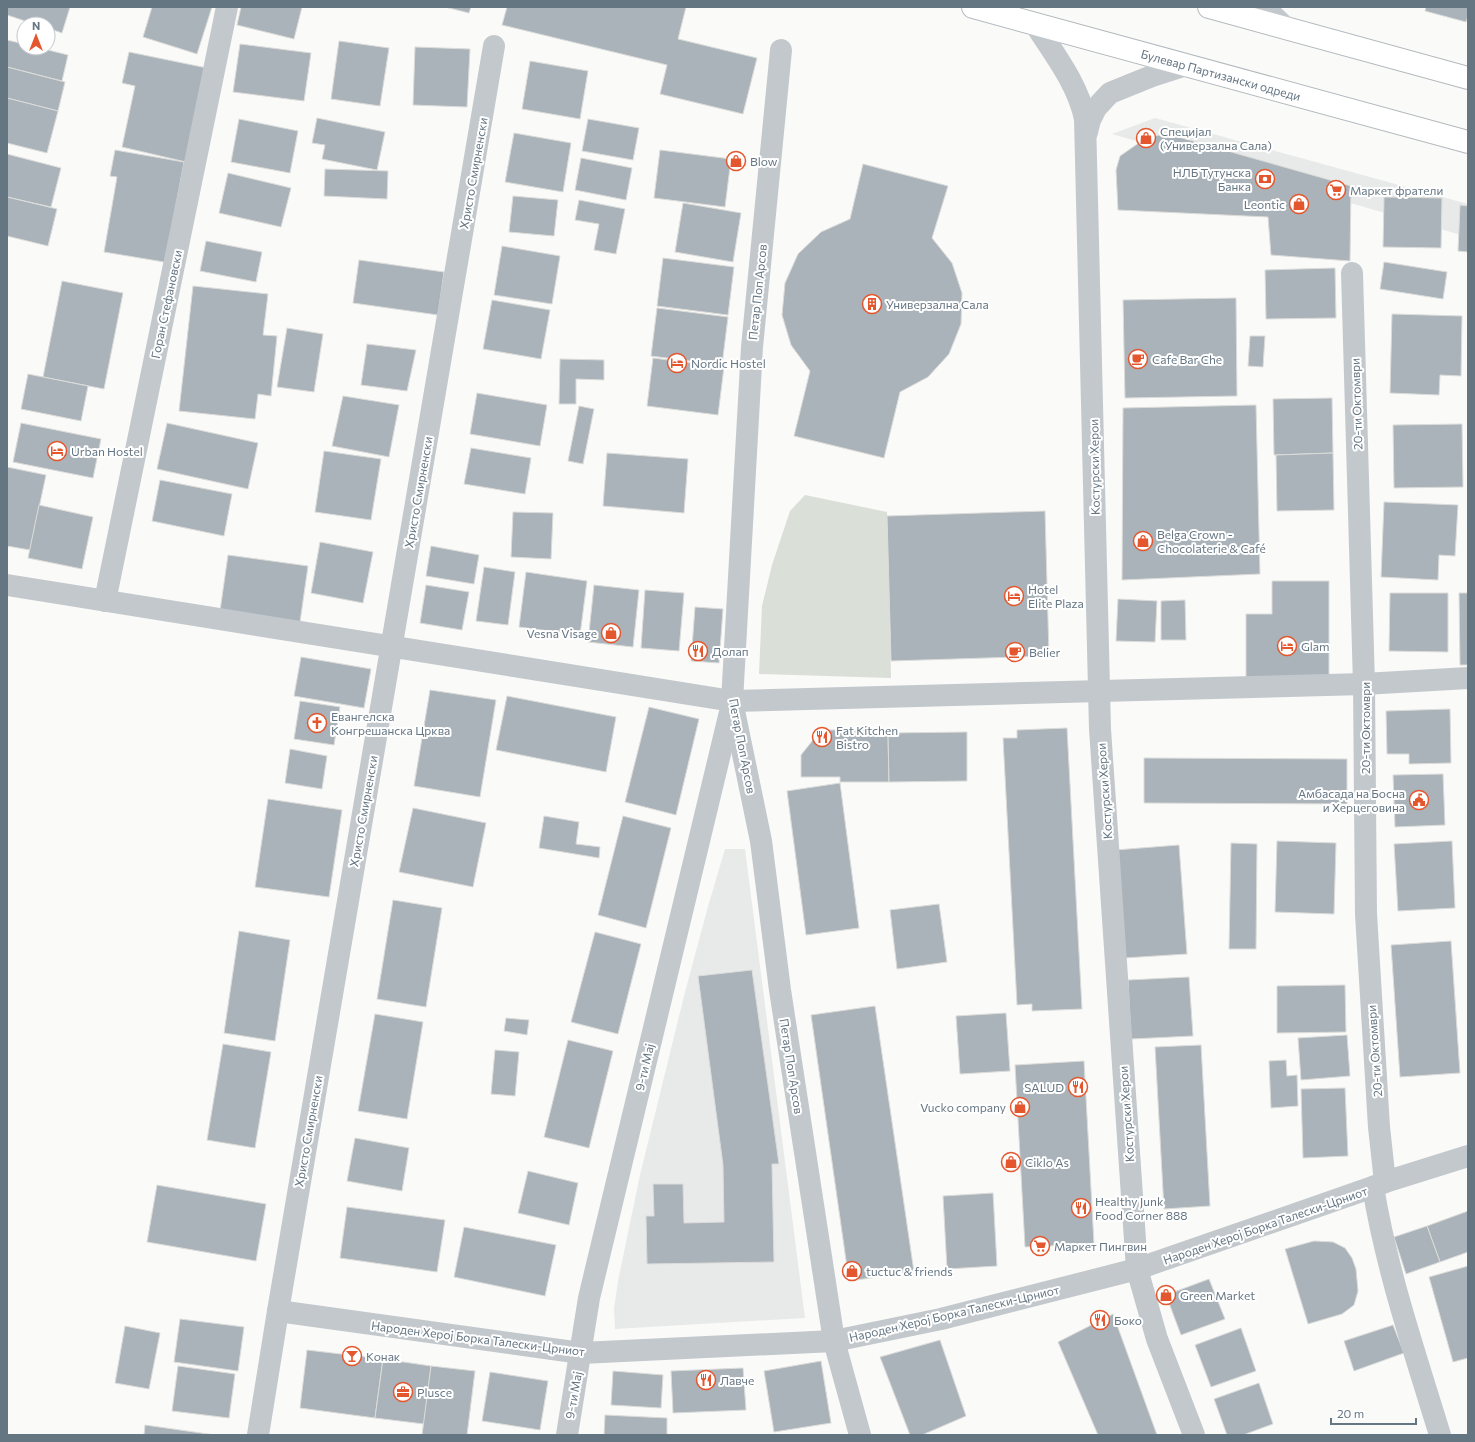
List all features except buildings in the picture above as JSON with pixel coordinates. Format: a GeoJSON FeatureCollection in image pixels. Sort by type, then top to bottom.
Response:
{"type":"FeatureCollection","features":[{"type":"Feature","properties":{"kind":"street","name":"Горан Стефановски"},"geometry":{"type":"LineString","coordinates":[[105,601],[227,7]]}},
{"type":"Feature","properties":{"kind":"street","name":"Булевар Партизански одреди"},"geometry":{"type":"LineString","coordinates":[[973,7],[1468,142]]}},
{"type":"Feature","properties":{"kind":"street"},"geometry":{"type":"LineString","coordinates":[[1209,7],[1468,78]]}},
{"type":"Feature","properties":{"kind":"street"},"geometry":{"type":"LineString","coordinates":[[1264,7],[1287,29]]}},
{"type":"Feature","properties":{"kind":"street","name":"Костурски Херои"},"geometry":{"type":"LineString","coordinates":[[1035,24],[1074,87],[1083,108],[1085,119],[1100,729],[1137,1269],[1157,1339],[1194,1435]]}},
{"type":"Feature","properties":{"kind":"street","name":"Христо Смирненски"},"geometry":{"type":"LineString","coordinates":[[258,1435],[494,46]]}},
{"type":"Feature","properties":{"kind":"street","name":"Петар Поп Арсов"},"geometry":{"type":"LineString","coordinates":[[781,50],[752,347],[732,701],[761,841],[780,990],[834,1341],[860,1435]]}},
{"type":"Feature","properties":{"kind":"street","name":"Костурски Херои"},"geometry":{"type":"LineString","coordinates":[[1086,136],[1090,120],[1096,108],[1110,93],[1152,76],[1186,65]]}},
{"type":"Feature","properties":{"kind":"street","name":"20-ти Октомври"},"geometry":{"type":"LineString","coordinates":[[1352,273],[1364,684],[1366,914],[1379,1127],[1380,1231],[1400,1306],[1440,1435]]}},
{"type":"Feature","properties":{"kind":"street"},"geometry":{"type":"LineString","coordinates":[[7,585],[732,701],[1364,684],[1468,678]]}},
{"type":"Feature","properties":{"kind":"street","name":"9-ти Мај"},"geometry":{"type":"LineString","coordinates":[[567,1435],[589,1298],[732,701]]}},
{"type":"Feature","properties":{"kind":"street","name":"Народен Херој Борка Талески-Црниот"},"geometry":{"type":"LineString","coordinates":[[278,1311],[581,1353],[834,1341],[941,1319],[1137,1269],[1379,1185],[1468,1156]]}},
{"type":"Feature","properties":{"kind":"shaded area"},"geometry":{"type":"Polygon","coordinates":[[[1155,118],[1468,204],[1468,237],[1112,134],[1155,118]]]}},
{"type":"Feature","properties":{"kind":"shaded area"},"geometry":{"type":"Polygon","coordinates":[[[805,495],[887,512],[891,678],[759,674],[762,606],[772,565],[790,511],[805,495]]]}},
{"type":"Feature","properties":{"kind":"shaded area"},"geometry":{"type":"Polygon","coordinates":[[[725,849],[745,849],[805,1318],[615,1329],[614,1309],[618,1281],[640,1175],[684,996],[725,849]]]}},
{"type":"Feature","properties":{"kind":"place","name":"Специјал (Универзална Сала)"},"geometry":{"type":"Point","coordinates":[1146,138]}},
{"type":"Feature","properties":{"kind":"place","name":"Blow"},"geometry":{"type":"Point","coordinates":[736,161]}},
{"type":"Feature","properties":{"kind":"place","name":"НЛБ Тутунска Банка"},"geometry":{"type":"Point","coordinates":[1265,179]}},
{"type":"Feature","properties":{"kind":"place","name":"Маркет фратели"},"geometry":{"type":"Point","coordinates":[1336,190]}},
{"type":"Feature","properties":{"kind":"place","name":"Leontic"},"geometry":{"type":"Point","coordinates":[1299,204]}},
{"type":"Feature","properties":{"kind":"place","name":"Универзална Сала"},"geometry":{"type":"Point","coordinates":[872,304]}},
{"type":"Feature","properties":{"kind":"place","name":"Cafe Bar Che"},"geometry":{"type":"Point","coordinates":[1138,359]}},
{"type":"Feature","properties":{"kind":"place","name":"Nordic Hostel"},"geometry":{"type":"Point","coordinates":[677,363]}},
{"type":"Feature","properties":{"kind":"place","name":"Urban Hostel"},"geometry":{"type":"Point","coordinates":[57,451]}},
{"type":"Feature","properties":{"kind":"place","name":"Belga Crown - Chocolaterie & Café"},"geometry":{"type":"Point","coordinates":[1143,541]}},
{"type":"Feature","properties":{"kind":"place","name":"Hotel Elite Plaza"},"geometry":{"type":"Point","coordinates":[1014,596]}},
{"type":"Feature","properties":{"kind":"place","name":"Vesna Visage"},"geometry":{"type":"Point","coordinates":[611,633]}},
{"type":"Feature","properties":{"kind":"place","name":"Glam"},"geometry":{"type":"Point","coordinates":[1287,646]}},
{"type":"Feature","properties":{"kind":"place","name":"Долап"},"geometry":{"type":"Point","coordinates":[698,651]}},
{"type":"Feature","properties":{"kind":"place","name":"Belier"},"geometry":{"type":"Point","coordinates":[1015,652]}},
{"type":"Feature","properties":{"kind":"place","name":"Евангелска Конгрешанска Црква"},"geometry":{"type":"Point","coordinates":[317,723]}},
{"type":"Feature","properties":{"kind":"place","name":"Fat Kitchen Bistro"},"geometry":{"type":"Point","coordinates":[822,737]}},
{"type":"Feature","properties":{"kind":"place","name":"Амбасада на Босна и Херцеговина"},"geometry":{"type":"Point","coordinates":[1419,800]}},
{"type":"Feature","properties":{"kind":"place","name":"SALUD"},"geometry":{"type":"Point","coordinates":[1078,1087]}},
{"type":"Feature","properties":{"kind":"place","name":"Vucko company"},"geometry":{"type":"Point","coordinates":[1020,1107]}},
{"type":"Feature","properties":{"kind":"place","name":"Ciklo As"},"geometry":{"type":"Point","coordinates":[1011,1162]}},
{"type":"Feature","properties":{"kind":"place","name":"Healthy Junk Food Corner 888"},"geometry":{"type":"Point","coordinates":[1081,1208]}},
{"type":"Feature","properties":{"kind":"place","name":"Маркет Пингвин"},"geometry":{"type":"Point","coordinates":[1040,1246]}},
{"type":"Feature","properties":{"kind":"place","name":"tuctuc & friends"},"geometry":{"type":"Point","coordinates":[852,1271]}},
{"type":"Feature","properties":{"kind":"place","name":"Green Market"},"geometry":{"type":"Point","coordinates":[1166,1295]}},
{"type":"Feature","properties":{"kind":"place","name":"Боко"},"geometry":{"type":"Point","coordinates":[1100,1320]}},
{"type":"Feature","properties":{"kind":"place","name":"Конак"},"geometry":{"type":"Point","coordinates":[352,1356]}},
{"type":"Feature","properties":{"kind":"place","name":"Лавче"},"geometry":{"type":"Point","coordinates":[706,1380]}},
{"type":"Feature","properties":{"kind":"place","name":"Plusce"},"geometry":{"type":"Point","coordinates":[403,1392]}}]}
